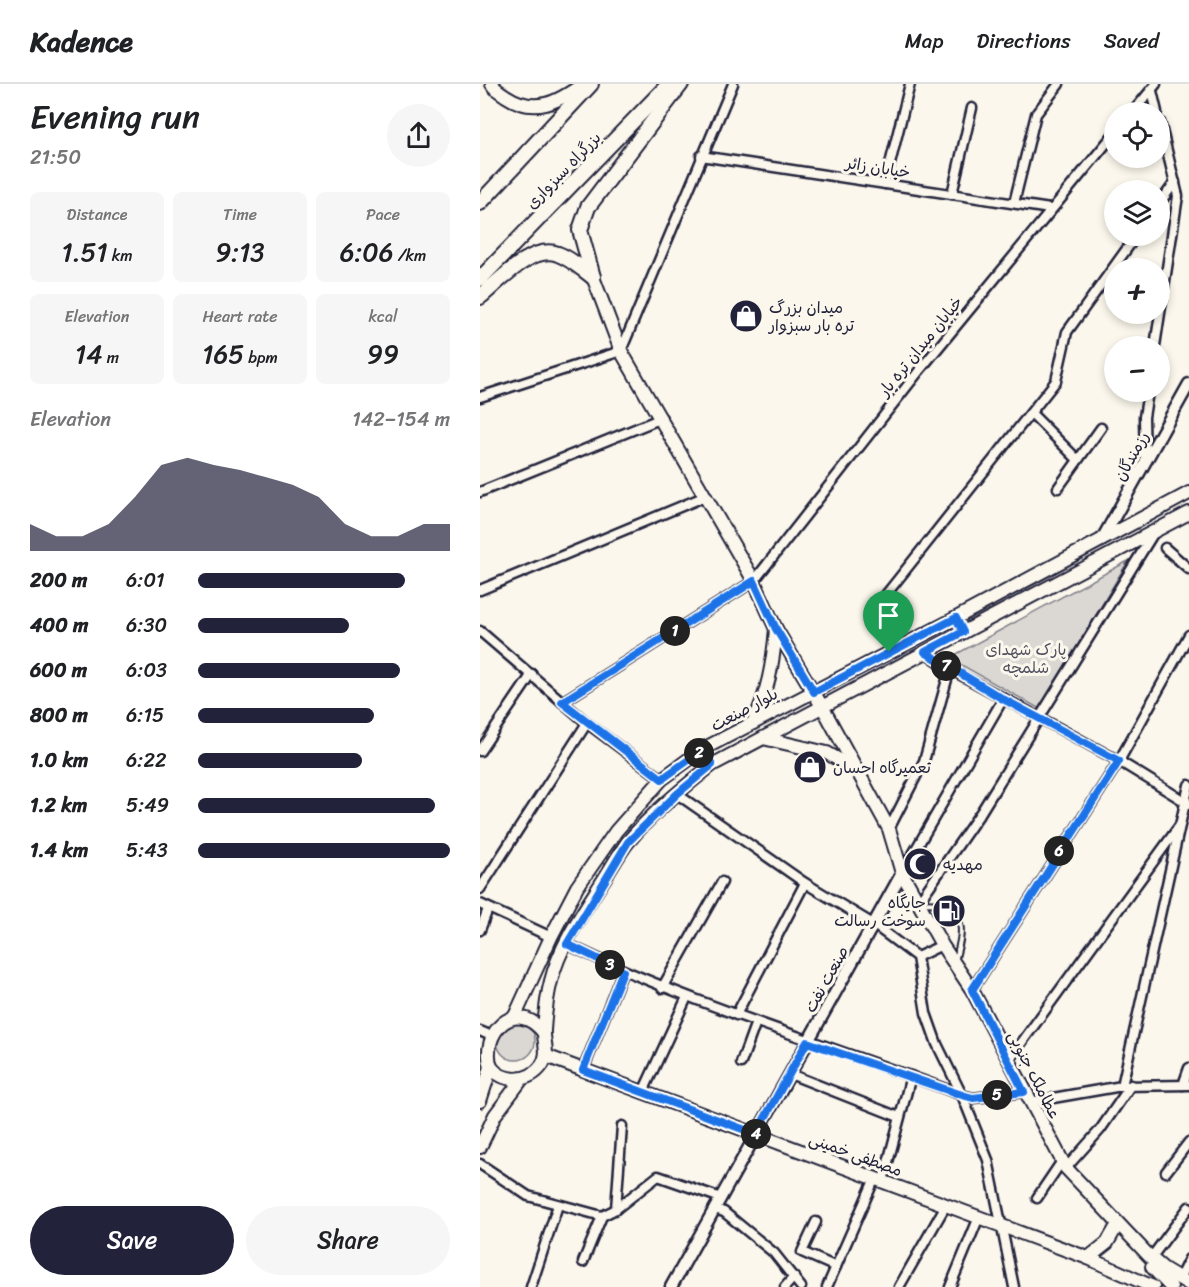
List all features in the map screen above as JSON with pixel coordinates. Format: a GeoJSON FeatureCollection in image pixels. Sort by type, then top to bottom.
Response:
{"type":"FeatureCollection","features":[{"type":"Feature","properties":{"kind":"highway"},"geometry":{"type":"LineString","coordinates":[[480,203],[591,84]]}},
{"type":"Feature","properties":{"kind":"highway","name":"بزرگراه سبزواری"},"geometry":{"type":"LineString","coordinates":[[480,279],[669,84]]}},
{"type":"Feature","properties":{"kind":"highway"},"geometry":{"type":"LineString","coordinates":[[593,277],[580,230],[588,207],[681,84]]}},
{"type":"Feature","properties":{"kind":"highway"},"geometry":{"type":"LineString","coordinates":[[480,297],[526,260],[541,252],[557,253],[593,277]]}},
{"type":"Feature","properties":{"kind":"main road"},"geometry":{"type":"LineString","coordinates":[[492,84],[515,102],[534,107],[560,100],[583,84]]}},
{"type":"Feature","properties":{"kind":"main road","name":"عطاملک جنوبی"},"geometry":{"type":"LineString","coordinates":[[593,277],[621,351],[662,418],[754,581],[776,629],[814,692],[889,829],[902,873],[918,903],[972,990],[1064,1164],[1118,1224]]}},
{"type":"Feature","properties":{"kind":"main road","name":"بلوار صنعت"},"geometry":{"type":"LineString","coordinates":[[515,1016],[577,887],[616,831],[662,779],[704,749],[1189,493]]}},
{"type":"Feature","properties":{"kind":"main road"},"geometry":{"type":"LineString","coordinates":[[544,1033],[551,980],[567,944],[628,842],[677,794],[712,765],[1189,513]]}},
{"type":"Feature","properties":{"kind":"main road"},"geometry":{"type":"LineString","coordinates":[[956,618],[963,632]]}},
{"type":"Feature","properties":{"kind":"main road"},"geometry":{"type":"LineString","coordinates":[[753,723],[763,703],[772,666],[776,629]]}},
{"type":"Feature","properties":{"kind":"main road"},"geometry":{"type":"LineString","coordinates":[[763,738],[827,753],[857,770]]}},
{"type":"Feature","properties":{"kind":"main road"},"geometry":{"type":"LineString","coordinates":[[704,749],[712,765]]}},
{"type":"Feature","properties":{"kind":"main road"},"geometry":{"type":"LineString","coordinates":[[480,1147],[495,1115],[522,1079],[541,1066],[546,1056],[547,1044],[544,1033],[537,1024],[515,1016],[504,1018],[484,1033],[485,1057],[499,1075],[522,1079]]}},
{"type":"Feature","properties":{"kind":"main road","name":"مصطفی خمینی"},"geometry":{"type":"LineString","coordinates":[[546,1056],[1088,1258],[1144,1285]]}},
{"type":"Feature","properties":{"kind":"main road"},"geometry":{"type":"LineString","coordinates":[[480,1101],[491,1067]]}},
{"type":"Feature","properties":{"kind":"main road"},"geometry":{"type":"LineString","coordinates":[[1088,1258],[1107,1243],[1118,1224]]}},
{"type":"Feature","properties":{"kind":"main road"},"geometry":{"type":"LineString","coordinates":[[1118,1224],[1151,1258],[1180,1283]]}},
{"type":"Feature","properties":{"kind":"main road"},"geometry":{"type":"LineString","coordinates":[[1118,1224],[1180,1283]]}},
{"type":"Feature","properties":{"kind":"street"},"geometry":{"type":"LineString","coordinates":[[480,397],[621,351],[733,84]]}},
{"type":"Feature","properties":{"kind":"street"},"geometry":{"type":"LineString","coordinates":[[885,184],[910,84]]}},
{"type":"Feature","properties":{"kind":"street"},"geometry":{"type":"LineString","coordinates":[[1014,203],[1036,114],[1059,84]]}},
{"type":"Feature","properties":{"kind":"street"},"geometry":{"type":"LineString","coordinates":[[1141,102],[1154,87]]}},
{"type":"Feature","properties":{"kind":"street"},"geometry":{"type":"LineString","coordinates":[[1154,87],[1156,102]]}},
{"type":"Feature","properties":{"kind":"street"},"geometry":{"type":"LineString","coordinates":[[952,194],[972,108]]}},
{"type":"Feature","properties":{"kind":"street","name":"خیابان میدان تره بار"},"geometry":{"type":"LineString","coordinates":[[562,702],[754,581],[1050,209],[1104,146]]}},
{"type":"Feature","properties":{"kind":"street","name":"خیابان زائر"},"geometry":{"type":"LineString","coordinates":[[701,156],[1050,209]]}},
{"type":"Feature","properties":{"kind":"street"},"geometry":{"type":"LineString","coordinates":[[1157,336],[1178,196],[1170,165]]}},
{"type":"Feature","properties":{"kind":"street"},"geometry":{"type":"LineString","coordinates":[[1170,188],[1174,182]]}},
{"type":"Feature","properties":{"kind":"street"},"geometry":{"type":"LineString","coordinates":[[889,652],[884,597],[1056,381],[1067,332],[1129,246]]}},
{"type":"Feature","properties":{"kind":"street","name":"رزمندگان"},"geometry":{"type":"LineString","coordinates":[[1100,542],[1189,384]]}},
{"type":"Feature","properties":{"kind":"street"},"geometry":{"type":"LineString","coordinates":[[1144,464],[1144,417],[1146,402]]}},
{"type":"Feature","properties":{"kind":"street"},"geometry":{"type":"LineString","coordinates":[[1031,413],[1078,460]]}},
{"type":"Feature","properties":{"kind":"street"},"geometry":{"type":"LineString","coordinates":[[480,492],[662,418]]}},
{"type":"Feature","properties":{"kind":"street"},"geometry":{"type":"LineString","coordinates":[[1058,488],[1101,428]]}},
{"type":"Feature","properties":{"kind":"street"},"geometry":{"type":"LineString","coordinates":[[480,590],[706,496]]}},
{"type":"Feature","properties":{"kind":"street"},"geometry":{"type":"LineString","coordinates":[[918,903],[981,812],[1153,533]]}},
{"type":"Feature","properties":{"kind":"street"},"geometry":{"type":"LineString","coordinates":[[1165,548],[1189,568]]}},
{"type":"Feature","properties":{"kind":"street"},"geometry":{"type":"LineString","coordinates":[[480,631],[587,723],[662,779]]}},
{"type":"Feature","properties":{"kind":"street"},"geometry":{"type":"LineString","coordinates":[[972,990],[1045,872],[1119,761],[1189,635]]}},
{"type":"Feature","properties":{"kind":"street"},"geometry":{"type":"LineString","coordinates":[[925,652],[1003,699],[1119,761],[1187,804]]}},
{"type":"Feature","properties":{"kind":"street"},"geometry":{"type":"LineString","coordinates":[[889,829],[924,761],[950,669]]}},
{"type":"Feature","properties":{"kind":"street"},"geometry":{"type":"LineString","coordinates":[[480,751],[532,674]]}},
{"type":"Feature","properties":{"kind":"street"},"geometry":{"type":"LineString","coordinates":[[902,873],[953,789],[1003,699]]}},
{"type":"Feature","properties":{"kind":"street"},"geometry":{"type":"LineString","coordinates":[[480,889],[587,723]]}},
{"type":"Feature","properties":{"kind":"street"},"geometry":{"type":"LineString","coordinates":[[1037,1198],[1064,1164],[1100,1130],[1126,1085],[1158,928],[1187,804],[1189,785]]}},
{"type":"Feature","properties":{"kind":"street"},"geometry":{"type":"LineString","coordinates":[[677,794],[805,883],[873,924],[917,957],[926,1013],[937,1044],[962,1095],[988,1160],[998,1197],[1000,1225],[1014,1287]]}},
{"type":"Feature","properties":{"kind":"street"},"geometry":{"type":"LineString","coordinates":[[1010,1060],[1182,822]]}},
{"type":"Feature","properties":{"kind":"street","name":"صنعت نفت"},"geometry":{"type":"LineString","coordinates":[[671,1287],[902,873]]}},
{"type":"Feature","properties":{"kind":"street"},"geometry":{"type":"LineString","coordinates":[[662,988],[722,882]]}},
{"type":"Feature","properties":{"kind":"street"},"geometry":{"type":"LineString","coordinates":[[736,1015],[805,883]]}},
{"type":"Feature","properties":{"kind":"street"},"geometry":{"type":"LineString","coordinates":[[480,904],[551,937]]}},
{"type":"Feature","properties":{"kind":"street"},"geometry":{"type":"LineString","coordinates":[[480,930],[488,909]]}},
{"type":"Feature","properties":{"kind":"street"},"geometry":{"type":"LineString","coordinates":[[567,944],[662,988],[807,1042],[973,1098],[1027,1097],[1126,1085],[1186,1085],[1189,1068]]}},
{"type":"Feature","properties":{"kind":"street"},"geometry":{"type":"LineString","coordinates":[[917,957],[942,945]]}},
{"type":"Feature","properties":{"kind":"street"},"geometry":{"type":"LineString","coordinates":[[583,1070],[623,971]]}},
{"type":"Feature","properties":{"kind":"street"},"geometry":{"type":"LineString","coordinates":[[643,1092],[687,997]]}},
{"type":"Feature","properties":{"kind":"street"},"geometry":{"type":"LineString","coordinates":[[741,1063],[756,1022]]}},
{"type":"Feature","properties":{"kind":"street"},"geometry":{"type":"LineString","coordinates":[[790,1074],[899,1117]]}},
{"type":"Feature","properties":{"kind":"street"},"geometry":{"type":"LineString","coordinates":[[827,1287],[879,1180],[911,1076]]}},
{"type":"Feature","properties":{"kind":"street"},"geometry":{"type":"LineString","coordinates":[[616,1209],[622,1126]]}},
{"type":"Feature","properties":{"kind":"street"},"geometry":{"type":"LineString","coordinates":[[1166,1172],[1189,1142]]}},
{"type":"Feature","properties":{"kind":"street"},"geometry":{"type":"LineString","coordinates":[[480,1164],[528,1196],[602,1216],[616,1209],[658,1176],[720,1198]]}},
{"type":"Feature","properties":{"kind":"street"},"geometry":{"type":"LineString","coordinates":[[531,1287],[558,1205]]}},
{"type":"Feature","properties":{"kind":"street"},"geometry":{"type":"LineString","coordinates":[[899,1287],[946,1205]]}},
{"type":"Feature","properties":{"kind":"street"},"geometry":{"type":"LineString","coordinates":[[1151,1258],[1189,1207]]}},
{"type":"Feature","properties":{"kind":"street"},"geometry":{"type":"LineString","coordinates":[[715,1209],[724,1212],[774,1253],[801,1287]]}},
{"type":"Feature","properties":{"kind":"street"},"geometry":{"type":"LineString","coordinates":[[583,1262],[602,1216]]}},
{"type":"Feature","properties":{"kind":"street"},"geometry":{"type":"LineString","coordinates":[[950,1287],[979,1217]]}},
{"type":"Feature","properties":{"kind":"street"},"geometry":{"type":"LineString","coordinates":[[816,1222],[802,1252],[836,1267]]}},
{"type":"Feature","properties":{"kind":"street"},"geometry":{"type":"LineString","coordinates":[[1180,1283],[1189,1259]]}},
{"type":"Feature","properties":{"kind":"street"},"geometry":{"type":"LineString","coordinates":[[785,1287],[794,1277]]}},
{"type":"Feature","properties":{"kind":"lane"},"geometry":{"type":"LineString","coordinates":[[918,903],[946,904],[959,916],[962,935],[955,964]]}},
{"type":"Feature","properties":{"kind":"green space","name":"پارک شهدای شلمچه"},"geometry":{"type":"Polygon","coordinates":[[[1128,561],[1040,709],[949,658],[1128,561]]]}},
{"type":"Feature","properties":{"kind":"green space"},"geometry":{"type":"Polygon","coordinates":[[[516,1022],[529,1028],[535,1041],[529,1054],[516,1060],[503,1054],[497,1041],[503,1028],[516,1022]]]}},
{"type":"Feature","properties":{"kind":"place","name":"میدان بزرگ تره بار سبزوار"},"geometry":{"type":"Point","coordinates":[746,316]}},
{"type":"Feature","properties":{"kind":"place","name":"تعمیرگاه احسان"},"geometry":{"type":"Point","coordinates":[810,767]}},
{"type":"Feature","properties":{"kind":"place","name":"مهدیه"},"geometry":{"type":"Point","coordinates":[920,864]}},
{"type":"Feature","properties":{"kind":"place","name":"جایگاه سوخت رسالت"},"geometry":{"type":"Point","coordinates":[949,911]}},
{"type":"Feature","properties":{"kind":"route"},"geometry":{"type":"LineString","coordinates":[[754,581],[776,629],[814,692],[889,652],[956,618],[963,632],[925,652],[1003,699],[1119,761],[1045,872],[972,990],[1010,1060],[1024,1092],[973,1098],[807,1042],[756,1134],[583,1070],[623,971],[567,944],[628,842],[677,794],[712,765],[704,749],[662,779],[562,702],[754,581]]}}]}
